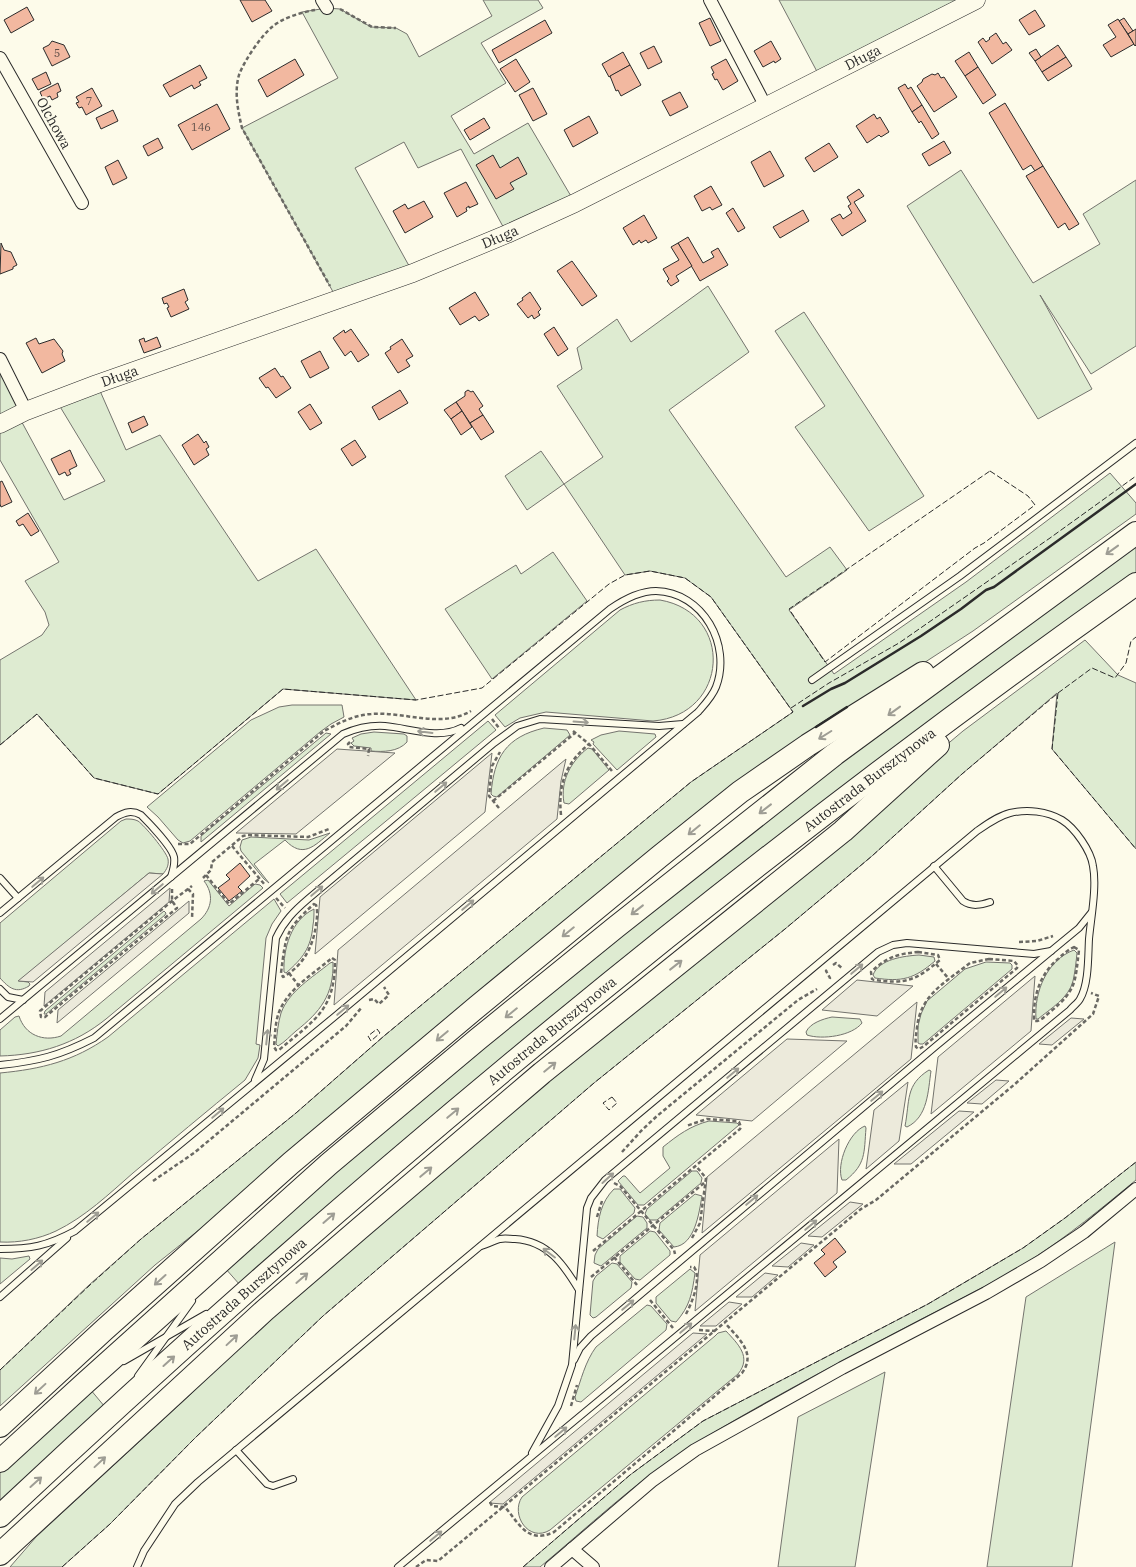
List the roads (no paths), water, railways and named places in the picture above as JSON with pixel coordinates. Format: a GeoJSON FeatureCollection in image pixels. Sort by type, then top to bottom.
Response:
{"type":"FeatureCollection","features":[{"type":"Feature","properties":{"kind":"highway"},"geometry":{"type":"LineString","coordinates":[[0,1461],[220,1261],[344,1152],[616,927],[835,754],[1136,533]]}},
{"type":"Feature","properties":{"kind":"highway"},"geometry":{"type":"LineString","coordinates":[[5,1419],[299,1156],[478,1006],[733,798],[808,745],[1088,568]]}},
{"type":"Feature","properties":{"kind":"highway","name":"Autostrada Bursztynowa"},"geometry":{"type":"LineString","coordinates":[[0,1516],[330,1217],[489,1082],[670,936],[871,778],[1136,584]]}},
{"type":"Feature","properties":{"kind":"highway"},"geometry":{"type":"LineString","coordinates":[[0,1554],[265,1310],[359,1229],[557,1061],[824,846],[938,744],[1104,607]]}},
{"type":"Feature","properties":{"kind":"highway"},"geometry":{"type":"LineString","coordinates":[[2,1567],[13,1551],[51,1507]]}},
{"type":"Feature","properties":{"kind":"street"},"geometry":{"type":"LineString","coordinates":[[710,0],[766,107]]}},
{"type":"Feature","properties":{"kind":"street","name":"Długa"},"geometry":{"type":"LineString","coordinates":[[0,424],[26,411],[413,272],[507,234],[575,203],[976,0]]}},
{"type":"Feature","properties":{"kind":"street","name":"Olchowa"},"geometry":{"type":"LineString","coordinates":[[0,58],[82,203]]}},
{"type":"Feature","properties":{"kind":"street"},"geometry":{"type":"LineString","coordinates":[[0,359],[26,411]]}},
{"type":"Feature","properties":{"kind":"street"},"geometry":{"type":"LineString","coordinates":[[551,1567],[653,1480],[695,1450],[842,1368],[986,1293],[1041,1261],[1084,1232],[1136,1189]]}},
{"type":"Feature","properties":{"kind":"street"},"geometry":{"type":"LineString","coordinates":[[572,1549],[593,1567]]}},
{"type":"Feature","properties":{"kind":"lane"},"geometry":{"type":"LineString","coordinates":[[812,680],[960,576],[1136,443]]}},
{"type":"Feature","properties":{"kind":"lane"},"geometry":{"type":"LineString","coordinates":[[0,1065],[38,1061],[59,1055],[94,1038],[471,723],[622,601],[637,595],[656,591],[682,597],[694,604],[710,625],[718,641],[721,659],[716,687],[710,699],[684,724],[254,1084],[75,1231],[0,1296]]}},
{"type":"Feature","properties":{"kind":"lane"},"geometry":{"type":"LineString","coordinates":[[254,1084],[264,1059],[276,938],[290,914],[517,726],[540,719],[659,726],[684,724]]}},
{"type":"Feature","properties":{"kind":"lane"},"geometry":{"type":"LineString","coordinates":[[0,1020],[322,751],[346,734],[365,727],[384,726],[447,734],[471,723]]}},
{"type":"Feature","properties":{"kind":"lane"},"geometry":{"type":"LineString","coordinates":[[137,1567],[144,1551],[175,1504],[198,1482],[976,831],[1008,814],[1024,811],[1040,812],[1063,820],[1078,835],[1093,865],[1092,911],[1085,985],[1080,999],[1070,1010],[398,1567]]}},
{"type":"Feature","properties":{"kind":"lane"},"geometry":{"type":"LineString","coordinates":[[0,913],[116,817],[128,812],[135,812],[141,815],[170,849],[174,861],[171,877]]}},
{"type":"Feature","properties":{"kind":"lane"},"geometry":{"type":"LineString","coordinates":[[934,866],[968,905],[990,902]]}},
{"type":"Feature","properties":{"kind":"lane"},"geometry":{"type":"LineString","coordinates":[[0,878],[18,898]]}},
{"type":"Feature","properties":{"kind":"lane"},"geometry":{"type":"LineString","coordinates":[[529,1459],[552,1420],[580,1348],[591,1336],[1080,928],[1092,911]]}},
{"type":"Feature","properties":{"kind":"lane"},"geometry":{"type":"LineString","coordinates":[[572,1365],[587,1208],[597,1189],[609,1177],[878,952],[893,945],[907,943],[1034,954],[1051,951]]}},
{"type":"Feature","properties":{"kind":"lane"},"geometry":{"type":"LineString","coordinates":[[0,990],[8,997],[23,1000]]}},
{"type":"Feature","properties":{"kind":"lane"},"geometry":{"type":"LineString","coordinates":[[0,1249],[28,1248],[44,1245],[55,1242],[75,1231]]}},
{"type":"Feature","properties":{"kind":"lane"},"geometry":{"type":"LineString","coordinates":[[477,1247],[501,1239],[532,1242],[554,1255],[579,1290]]}},
{"type":"Feature","properties":{"kind":"lane"},"geometry":{"type":"LineString","coordinates":[[111,1414],[220,1261]]}},
{"type":"Feature","properties":{"kind":"lane"},"geometry":{"type":"LineString","coordinates":[[84,1384],[246,1292]]}},
{"type":"Feature","properties":{"kind":"lane"},"geometry":{"type":"LineString","coordinates":[[236,1450],[267,1484],[273,1486],[293,1480]]}}]}
